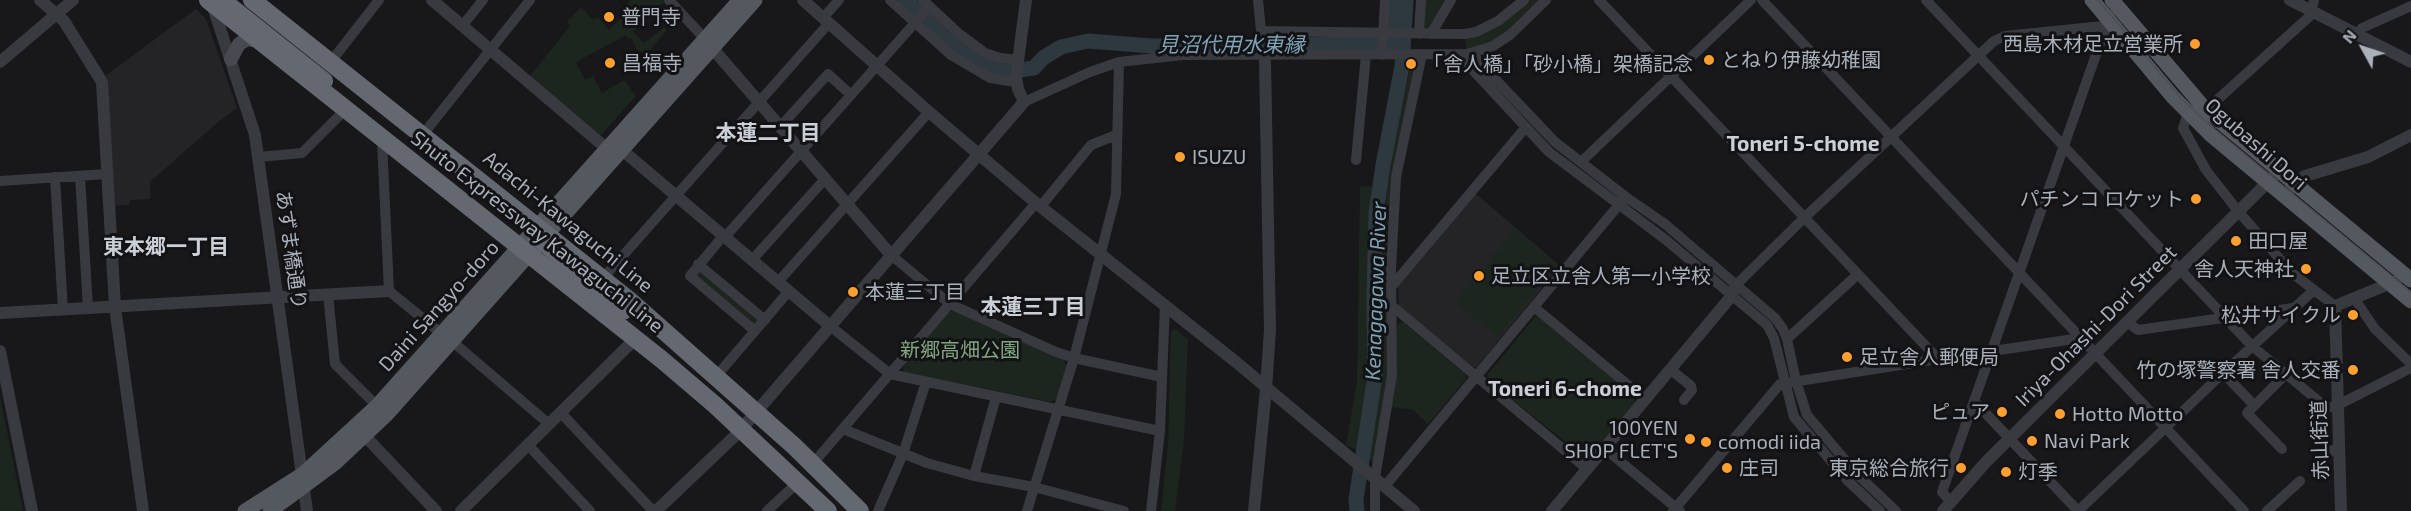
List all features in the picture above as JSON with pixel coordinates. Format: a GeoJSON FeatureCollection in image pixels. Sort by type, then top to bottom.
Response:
{"type":"FeatureCollection","features":[{"type":"Feature","properties":{"kind":"highway"},"geometry":{"type":"LineString","coordinates":[[237,0],[374,114],[743,411],[849,511]]}},
{"type":"Feature","properties":{"kind":"highway","name":"Shuto Expressway Kawaguchi Line"},"geometry":{"type":"LineString","coordinates":[[252,0],[629,300],[771,424],[860,511]]}},
{"type":"Feature","properties":{"kind":"highway"},"geometry":{"type":"LineString","coordinates":[[212,1],[374,114]]}},
{"type":"Feature","properties":{"kind":"highway","name":"Shuto Expressway Kawaguchi Line"},"geometry":{"type":"LineString","coordinates":[[212,1],[662,359],[715,405],[828,511]]}},
{"type":"Feature","properties":{"kind":"highway"},"geometry":{"type":"LineString","coordinates":[[621,313],[727,406],[837,511]]}},
{"type":"Feature","properties":{"kind":"main road","name":"Adachi-Kawaguchi Line"},"geometry":{"type":"LineString","coordinates":[[260,0],[425,132],[632,342],[738,433],[820,511]]}},
{"type":"Feature","properties":{"kind":"main road","name":"Daini Sangyo-doro"},"geometry":{"type":"LineString","coordinates":[[245,511],[303,481],[365,436],[447,338],[534,241],[622,150],[708,44],[740,0]]}},
{"type":"Feature","properties":{"kind":"main road","name":"Daini Sangyo-doro"},"geometry":{"type":"LineString","coordinates":[[534,241],[606,148],[708,44],[755,0]]}},
{"type":"Feature","properties":{"kind":"main road","name":"Ogubashi Dori"},"geometry":{"type":"LineString","coordinates":[[2092,0],[2188,113],[2268,183],[2411,301]]}},
{"type":"Feature","properties":{"kind":"main road","name":"Adachi-Kawaguchi Line"},"geometry":{"type":"LineString","coordinates":[[212,1],[255,40],[382,141],[534,241],[604,277],[760,409],[868,511]]}},
{"type":"Feature","properties":{"kind":"main road","name":"Ogubashi Dori"},"geometry":{"type":"LineString","coordinates":[[2114,1],[2206,110],[2410,277]]}},
{"type":"Feature","properties":{"kind":"main road"},"geometry":{"type":"LineString","coordinates":[[231,59],[239,44],[247,39],[255,40]]}},
{"type":"Feature","properties":{"kind":"main road","name":"Daini Sangyo-doro"},"geometry":{"type":"LineString","coordinates":[[270,511],[447,338]]}},
{"type":"Feature","properties":{"kind":"street"},"geometry":{"type":"LineString","coordinates":[[40,0],[58,14],[102,82],[115,307],[143,511]]}},
{"type":"Feature","properties":{"kind":"street"},"geometry":{"type":"LineString","coordinates":[[0,62],[73,0]]}},
{"type":"Feature","properties":{"kind":"street"},"geometry":{"type":"LineString","coordinates":[[333,58],[379,0]]}},
{"type":"Feature","properties":{"kind":"street"},"geometry":{"type":"LineString","coordinates":[[432,0],[492,48],[606,148]]}},
{"type":"Feature","properties":{"kind":"street"},"geometry":{"type":"LineString","coordinates":[[463,25],[483,0]]}},
{"type":"Feature","properties":{"kind":"street"},"geometry":{"type":"LineString","coordinates":[[425,132],[530,0]]}},
{"type":"Feature","properties":{"kind":"street"},"geometry":{"type":"LineString","coordinates":[[669,0],[891,255],[950,304],[1074,358],[1162,376]]}},
{"type":"Feature","properties":{"kind":"street"},"geometry":{"type":"LineString","coordinates":[[803,0],[977,153],[1165,304],[1414,511]]}},
{"type":"Feature","properties":{"kind":"street"},"geometry":{"type":"LineString","coordinates":[[604,277],[758,102],[826,20],[839,0]]}},
{"type":"Feature","properties":{"kind":"street"},"geometry":{"type":"LineString","coordinates":[[890,0],[922,12],[985,53],[1000,58],[1017,71]]}},
{"type":"Feature","properties":{"kind":"street"},"geometry":{"type":"LineString","coordinates":[[1024,102],[1017,71],[1026,0]]}},
{"type":"Feature","properties":{"kind":"street"},"geometry":{"type":"LineString","coordinates":[[1258,0],[1261,31],[1384,34],[1476,32],[1498,21],[1524,0]]}},
{"type":"Feature","properties":{"kind":"street"},"geometry":{"type":"LineString","coordinates":[[1382,52],[1385,0]]}},
{"type":"Feature","properties":{"kind":"street"},"geometry":{"type":"LineString","coordinates":[[1415,34],[1421,0]]}},
{"type":"Feature","properties":{"kind":"street"},"geometry":{"type":"LineString","coordinates":[[1431,34],[1451,0]]}},
{"type":"Feature","properties":{"kind":"street"},"geometry":{"type":"LineString","coordinates":[[561,413],[654,511],[738,433],[760,409],[977,153],[1024,102],[1090,72],[1119,62],[1183,55],[1265,59],[1366,55],[1382,52],[1395,55],[1474,53],[1510,35],[1546,0]]}},
{"type":"Feature","properties":{"kind":"street"},"geometry":{"type":"LineString","coordinates":[[1599,0],[1938,359]]}},
{"type":"Feature","properties":{"kind":"street"},"geometry":{"type":"LineString","coordinates":[[1581,162],[1751,0]]}},
{"type":"Feature","properties":{"kind":"street"},"geometry":{"type":"LineString","coordinates":[[1762,0],[2244,511]]}},
{"type":"Feature","properties":{"kind":"street"},"geometry":{"type":"LineString","coordinates":[[1926,0],[2252,346],[2327,408],[2338,405],[2411,366],[2375,329],[2355,298]]}},
{"type":"Feature","properties":{"kind":"street"},"geometry":{"type":"LineString","coordinates":[[2290,0],[2313,6],[2357,34],[2411,62]]}},
{"type":"Feature","properties":{"kind":"street","name":"あずま橋通り"},"geometry":{"type":"LineString","coordinates":[[212,1],[250,116],[259,157],[307,511]]}},
{"type":"Feature","properties":{"kind":"street"},"geometry":{"type":"LineString","coordinates":[[1947,506],[1942,492],[2114,1]]}},
{"type":"Feature","properties":{"kind":"street"},"geometry":{"type":"LineString","coordinates":[[2206,110],[2307,18],[2313,6]]}},
{"type":"Feature","properties":{"kind":"street"},"geometry":{"type":"LineString","coordinates":[[2357,34],[2362,28],[2411,6]]}},
{"type":"Feature","properties":{"kind":"street"},"geometry":{"type":"LineString","coordinates":[[755,331],[690,276],[698,264],[878,66],[922,12]]}},
{"type":"Feature","properties":{"kind":"street"},"geometry":{"type":"LineString","coordinates":[[922,12],[951,55],[990,78],[1017,71]]}},
{"type":"Feature","properties":{"kind":"street"},"geometry":{"type":"LineString","coordinates":[[1552,511],[1734,289],[1804,218],[1979,56],[2001,37],[2103,26],[2108,20]]}},
{"type":"Feature","properties":{"kind":"street"},"geometry":{"type":"LineString","coordinates":[[1474,53],[1477,60],[1555,142],[1581,162],[1622,201]]}},
{"type":"Feature","properties":{"kind":"street"},"geometry":{"type":"LineString","coordinates":[[1375,511],[1376,479],[1392,376],[1392,286],[1396,177],[1416,54]]}},
{"type":"Feature","properties":{"kind":"street"},"geometry":{"type":"LineString","coordinates":[[1458,54],[1549,152],[1622,201],[1665,224],[1734,289],[1772,332],[1790,382],[1807,415],[1856,473],[1896,511]]}},
{"type":"Feature","properties":{"kind":"street"},"geometry":{"type":"LineString","coordinates":[[1356,160],[1366,55]]}},
{"type":"Feature","properties":{"kind":"street"},"geometry":{"type":"LineString","coordinates":[[1254,511],[1270,330],[1265,59]]}},
{"type":"Feature","properties":{"kind":"street"},"geometry":{"type":"LineString","coordinates":[[1027,511],[1074,358],[1116,194],[1119,62]]}},
{"type":"Feature","properties":{"kind":"street"},"geometry":{"type":"LineString","coordinates":[[780,127],[828,74],[852,95]]}},
{"type":"Feature","properties":{"kind":"street"},"geometry":{"type":"LineString","coordinates":[[259,157],[302,153],[344,111]]}},
{"type":"Feature","properties":{"kind":"street"},"geometry":{"type":"LineString","coordinates":[[778,282],[929,112]]}},
{"type":"Feature","properties":{"kind":"street"},"geometry":{"type":"LineString","coordinates":[[2188,113],[2183,123],[2184,132],[2206,170],[2238,212],[2292,273],[2335,306],[2410,277]]}},
{"type":"Feature","properties":{"kind":"street"},"geometry":{"type":"LineString","coordinates":[[1392,286],[1526,127]]}},
{"type":"Feature","properties":{"kind":"street"},"geometry":{"type":"LineString","coordinates":[[816,460],[1091,145],[1116,135]]}},
{"type":"Feature","properties":{"kind":"street"},"geometry":{"type":"LineString","coordinates":[[2284,196],[2306,176],[2368,157],[2411,135]]}},
{"type":"Feature","properties":{"kind":"street"},"geometry":{"type":"LineString","coordinates":[[382,141],[389,291]]}},
{"type":"Feature","properties":{"kind":"street"},"geometry":{"type":"LineString","coordinates":[[622,150],[890,374],[1160,431]]}},
{"type":"Feature","properties":{"kind":"street","name":"Iriya-Ohashi-Dori Street"},"geometry":{"type":"LineString","coordinates":[[1947,506],[2010,438],[2278,171]]}},
{"type":"Feature","properties":{"kind":"street"},"geometry":{"type":"LineString","coordinates":[[0,181],[107,174]]}},
{"type":"Feature","properties":{"kind":"street"},"geometry":{"type":"LineString","coordinates":[[80,176],[88,308]]}},
{"type":"Feature","properties":{"kind":"street"},"geometry":{"type":"LineString","coordinates":[[55,177],[63,310]]}},
{"type":"Feature","properties":{"kind":"street"},"geometry":{"type":"LineString","coordinates":[[752,260],[825,179]]}},
{"type":"Feature","properties":{"kind":"street"},"geometry":{"type":"LineString","coordinates":[[1376,479],[1476,377],[1622,201]]}},
{"type":"Feature","properties":{"kind":"street"},"geometry":{"type":"LineString","coordinates":[[698,264],[765,320]]}},
{"type":"Feature","properties":{"kind":"street"},"geometry":{"type":"LineString","coordinates":[[1787,339],[1857,275]]}},
{"type":"Feature","properties":{"kind":"street"},"geometry":{"type":"LineString","coordinates":[[1734,289],[1775,318],[1783,329],[1787,339],[1792,412],[1798,423],[1848,481],[1880,511]]}},
{"type":"Feature","properties":{"kind":"street"},"geometry":{"type":"LineString","coordinates":[[1974,400],[2078,511],[2314,290]]}},
{"type":"Feature","properties":{"kind":"street"},"geometry":{"type":"LineString","coordinates":[[0,313],[389,291],[549,424]]}},
{"type":"Feature","properties":{"kind":"street"},"geometry":{"type":"LineString","coordinates":[[718,373],[789,291]]}},
{"type":"Feature","properties":{"kind":"street"},"geometry":{"type":"LineString","coordinates":[[328,294],[335,364],[377,406]]}},
{"type":"Feature","properties":{"kind":"street"},"geometry":{"type":"LineString","coordinates":[[1151,511],[1160,431],[1165,304]]}},
{"type":"Feature","properties":{"kind":"street"},"geometry":{"type":"LineString","coordinates":[[1392,305],[1587,469]]}},
{"type":"Feature","properties":{"kind":"street","name":"赤山街道"},"geometry":{"type":"LineString","coordinates":[[2335,306],[2342,511]]}},
{"type":"Feature","properties":{"kind":"street"},"geometry":{"type":"LineString","coordinates":[[1534,307],[1645,399]]}},
{"type":"Feature","properties":{"kind":"street"},"geometry":{"type":"LineString","coordinates":[[2127,322],[2138,330],[2293,308]]}},
{"type":"Feature","properties":{"kind":"street"},"geometry":{"type":"LineString","coordinates":[[1604,448],[1676,510],[1756,412],[1790,382],[2081,338]]}},
{"type":"Feature","properties":{"kind":"street"},"geometry":{"type":"LineString","coordinates":[[460,511],[632,342]]}},
{"type":"Feature","properties":{"kind":"street"},"geometry":{"type":"LineString","coordinates":[[0,351],[2,375],[32,511]]}},
{"type":"Feature","properties":{"kind":"street"},"geometry":{"type":"LineString","coordinates":[[1670,369],[1692,390],[1684,400]]}},
{"type":"Feature","properties":{"kind":"street"},"geometry":{"type":"LineString","coordinates":[[2223,373],[2254,405]]}},
{"type":"Feature","properties":{"kind":"street"},"geometry":{"type":"LineString","coordinates":[[2282,449],[2247,413],[2285,375]]}},
{"type":"Feature","properties":{"kind":"street"},"geometry":{"type":"LineString","coordinates":[[878,511],[903,454],[926,382]]}},
{"type":"Feature","properties":{"kind":"street"},"geometry":{"type":"LineString","coordinates":[[974,476],[996,397]]}},
{"type":"Feature","properties":{"kind":"street"},"geometry":{"type":"LineString","coordinates":[[843,429],[927,463],[974,476],[1034,487],[1124,511]]}},
{"type":"Feature","properties":{"kind":"street"},"geometry":{"type":"LineString","coordinates":[[365,436],[436,511]]}},
{"type":"Feature","properties":{"kind":"street"},"geometry":{"type":"LineString","coordinates":[[528,445],[590,511]]}},
{"type":"Feature","properties":{"kind":"street"},"geometry":{"type":"LineString","coordinates":[[2319,461],[2331,450],[2339,449]]}},
{"type":"Feature","properties":{"kind":"street"},"geometry":{"type":"LineString","coordinates":[[2267,511],[2300,481]]}},
{"type":"Feature","properties":{"kind":"street"},"geometry":{"type":"LineString","coordinates":[[767,511],[794,486]]}},
{"type":"Feature","properties":{"kind":"shaded area"},"geometry":{"type":"Polygon","coordinates":[[[196,9],[206,19],[237,108],[150,182],[150,199],[130,200],[129,205],[115,206],[105,76],[196,9]]]}},
{"type":"Feature","properties":{"kind":"shaded area","name":"足立区立舎人第一小学校"},"geometry":{"type":"Polygon","coordinates":[[[1475,193],[1560,266],[1477,367],[1473,367],[1399,307],[1398,286],[1475,193]]]}},
{"type":"Feature","properties":{"kind":"green space"},"geometry":{"type":"Polygon","coordinates":[[[631,0],[663,0],[664,2],[648,20],[627,5],[631,0]]]}},
{"type":"Feature","properties":{"kind":"green space"},"geometry":{"type":"Polygon","coordinates":[[[1425,0],[1448,0],[1430,31],[1424,31],[1425,0]]]}},
{"type":"Feature","properties":{"kind":"green space"},"geometry":{"type":"Polygon","coordinates":[[[1528,0],[1542,0],[1498,41],[1466,51],[1466,37],[1528,0]]]}},
{"type":"Feature","properties":{"kind":"green space"},"geometry":{"type":"Polygon","coordinates":[[[581,7],[593,20],[598,17],[609,30],[629,11],[643,22],[633,32],[644,43],[665,27],[667,30],[648,52],[639,53],[631,38],[628,39],[626,35],[576,62],[585,80],[593,76],[602,93],[624,80],[636,96],[598,136],[530,76],[570,26],[567,22],[581,7]]]}},
{"type":"Feature","properties":{"kind":"green space"},"geometry":{"type":"Polygon","coordinates":[[[1411,63],[1415,64],[1393,178],[1387,379],[1375,460],[1372,462],[1367,457],[1379,379],[1379,302],[1388,168],[1411,63]]]}},
{"type":"Feature","properties":{"kind":"green space"},"geometry":{"type":"Polygon","coordinates":[[[1360,186],[1374,187],[1370,214],[1368,381],[1358,450],[1346,445],[1357,381],[1360,186]]]}},
{"type":"Feature","properties":{"kind":"green space"},"geometry":{"type":"Polygon","coordinates":[[[1515,230],[1557,265],[1498,337],[1457,304],[1457,299],[1515,230]]]}},
{"type":"Feature","properties":{"kind":"green space"},"geometry":{"type":"Polygon","coordinates":[[[697,269],[759,320],[756,326],[693,276],[697,269]]]}},
{"type":"Feature","properties":{"kind":"green space","name":"新郷高畑公園"},"geometry":{"type":"Polygon","coordinates":[[[954,311],[1063,360],[1067,366],[1057,398],[1051,402],[904,372],[903,366],[948,312],[954,311]]]}},
{"type":"Feature","properties":{"kind":"green space"},"geometry":{"type":"Polygon","coordinates":[[[1535,317],[1538,317],[1635,397],[1635,403],[1589,457],[1583,456],[1488,380],[1488,374],[1535,317]]]}},
{"type":"Feature","properties":{"kind":"green space"},"geometry":{"type":"Polygon","coordinates":[[[1403,322],[1466,375],[1466,379],[1428,424],[1413,410],[1392,407],[1397,378],[1397,325],[1403,322]]]}},
{"type":"Feature","properties":{"kind":"green space"},"geometry":{"type":"Polygon","coordinates":[[[1175,329],[1188,339],[1184,440],[1175,511],[1161,511],[1168,444],[1171,331],[1175,329]]]}},
{"type":"Feature","properties":{"kind":"green space"},"geometry":{"type":"Polygon","coordinates":[[[0,397],[23,511],[0,511],[0,397]]]}},
{"type":"Feature","properties":{"kind":"waterway","name":"見沼代用水東縁"},"geometry":{"type":"LineString","coordinates":[[906,0],[944,37],[980,63],[1006,72],[1034,68],[1043,58],[1061,47],[1088,41],[1152,46],[1391,44],[1397,0]]}},
{"type":"Feature","properties":{"kind":"waterway","name":"Kenagagawa River"},"geometry":{"type":"LineString","coordinates":[[1357,511],[1356,499],[1375,376],[1376,213],[1402,66],[1406,0]]}},
{"type":"Feature","properties":{"kind":"tram line"},"geometry":{"type":"LineString","coordinates":[[2098,0],[2182,99],[2206,122],[2411,292]]}},
{"type":"Feature","properties":{"kind":"place","name":"普門寺"},"geometry":{"type":"Point","coordinates":[609,17]}},
{"type":"Feature","properties":{"kind":"place","name":"西島木材足立営業所"},"geometry":{"type":"Point","coordinates":[2195,44]}},
{"type":"Feature","properties":{"kind":"place","name":"とねり伊藤幼稚園"},"geometry":{"type":"Point","coordinates":[1709,60]}},
{"type":"Feature","properties":{"kind":"place","name":"昌福寺"},"geometry":{"type":"Point","coordinates":[610,63]}},
{"type":"Feature","properties":{"kind":"place","name":"「舎人橋」「砂小橋」架橋記念"},"geometry":{"type":"Point","coordinates":[1411,64]}},
{"type":"Feature","properties":{"kind":"place","name":"ISUZU"},"geometry":{"type":"Point","coordinates":[1180,157]}},
{"type":"Feature","properties":{"kind":"place","name":"パチンコ ロケット"},"geometry":{"type":"Point","coordinates":[2196,199]}},
{"type":"Feature","properties":{"kind":"place","name":"田口屋"},"geometry":{"type":"Point","coordinates":[2236,241]}},
{"type":"Feature","properties":{"kind":"place","name":"舎人天神社"},"geometry":{"type":"Point","coordinates":[2306,269]}},
{"type":"Feature","properties":{"kind":"place","name":"足立区立舎人第一小学校"},"geometry":{"type":"Point","coordinates":[1479,276]}},
{"type":"Feature","properties":{"kind":"place","name":"本蓮三丁目"},"geometry":{"type":"Point","coordinates":[853,292]}},
{"type":"Feature","properties":{"kind":"place","name":"松井サイクル"},"geometry":{"type":"Point","coordinates":[2353,315]}},
{"type":"Feature","properties":{"kind":"place","name":"足立舎人郵便局"},"geometry":{"type":"Point","coordinates":[1847,357]}},
{"type":"Feature","properties":{"kind":"place","name":"竹の塚警察署 舎人交番"},"geometry":{"type":"Point","coordinates":[2353,370]}},
{"type":"Feature","properties":{"kind":"place","name":"ピュア"},"geometry":{"type":"Point","coordinates":[2002,412]}},
{"type":"Feature","properties":{"kind":"place","name":"Hotto Motto"},"geometry":{"type":"Point","coordinates":[2060,414]}},
{"type":"Feature","properties":{"kind":"place","name":"100YEN SHOP FLET'S"},"geometry":{"type":"Point","coordinates":[1690,439]}},
{"type":"Feature","properties":{"kind":"place","name":"Navi Park"},"geometry":{"type":"Point","coordinates":[2032,441]}},
{"type":"Feature","properties":{"kind":"place","name":"comodi iida"},"geometry":{"type":"Point","coordinates":[1706,442]}},
{"type":"Feature","properties":{"kind":"place","name":"庄司"},"geometry":{"type":"Point","coordinates":[1727,468]}},
{"type":"Feature","properties":{"kind":"place","name":"東京総合旅行"},"geometry":{"type":"Point","coordinates":[1961,468]}},
{"type":"Feature","properties":{"kind":"place","name":"灯季"},"geometry":{"type":"Point","coordinates":[2006,472]}},
{"type":"Feature","properties":{"kind":"district","name":"本蓮二丁目"},"geometry":{"type":"Point","coordinates":[768,133]}},
{"type":"Feature","properties":{"kind":"district","name":"Toneri 5-chome"},"geometry":{"type":"Point","coordinates":[1803,144]}},
{"type":"Feature","properties":{"kind":"district","name":"東本郷一丁目"},"geometry":{"type":"Point","coordinates":[166,247]}},
{"type":"Feature","properties":{"kind":"district","name":"本蓮三丁目"},"geometry":{"type":"Point","coordinates":[1033,307]}},
{"type":"Feature","properties":{"kind":"district","name":"Toneri 6-chome"},"geometry":{"type":"Point","coordinates":[1565,389]}}]}
